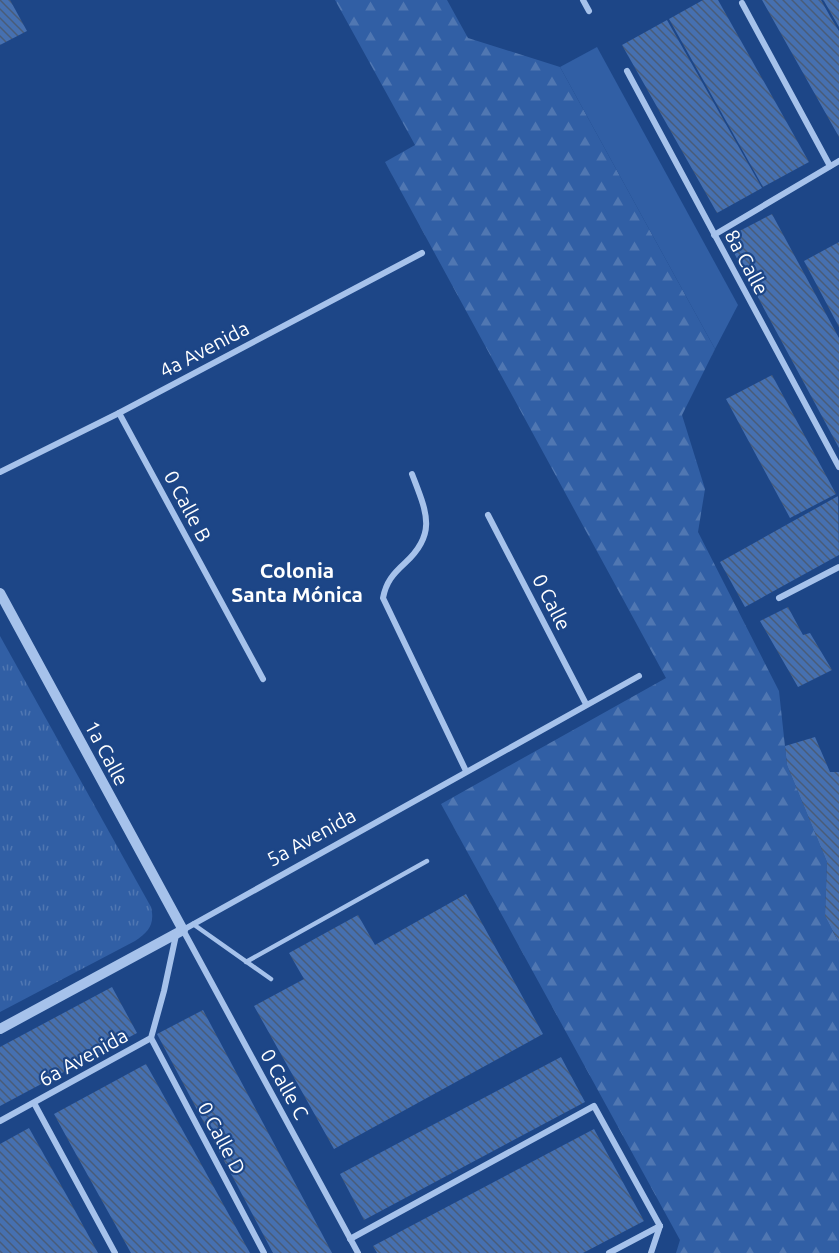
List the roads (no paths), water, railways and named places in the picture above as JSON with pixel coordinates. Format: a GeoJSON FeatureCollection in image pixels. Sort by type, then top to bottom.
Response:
{"type":"FeatureCollection","features":[{"type":"Feature","properties":{"kind":"street"},"geometry":{"type":"LineString","coordinates":[[583,0],[589,12]]}},
{"type":"Feature","properties":{"kind":"street"},"geometry":{"type":"LineString","coordinates":[[742,3],[830,166]]}},
{"type":"Feature","properties":{"kind":"street","name":"8a Calle"},"geometry":{"type":"LineString","coordinates":[[627,71],[839,468]]}},
{"type":"Feature","properties":{"kind":"street"},"geometry":{"type":"LineString","coordinates":[[714,235],[839,161]]}},
{"type":"Feature","properties":{"kind":"street","name":"4a Avenida"},"geometry":{"type":"LineString","coordinates":[[0,472],[422,253]]}},
{"type":"Feature","properties":{"kind":"street","name":"0 Calle B"},"geometry":{"type":"LineString","coordinates":[[118,412],[263,679]]}},
{"type":"Feature","properties":{"kind":"street"},"geometry":{"type":"LineString","coordinates":[[412,474],[425,514],[426,531],[423,544],[392,575],[385,585],[383,598],[466,771]]}},
{"type":"Feature","properties":{"kind":"street","name":"0 Calle"},"geometry":{"type":"LineString","coordinates":[[488,515],[586,704]]}},
{"type":"Feature","properties":{"kind":"street"},"geometry":{"type":"LineString","coordinates":[[779,598],[839,567]]}},
{"type":"Feature","properties":{"kind":"street","name":"1a Calle"},"geometry":{"type":"LineString","coordinates":[[0,593],[179,932]]}},
{"type":"Feature","properties":{"kind":"street","name":"5a Avenida"},"geometry":{"type":"LineString","coordinates":[[0,1029],[639,676]]}},
{"type":"Feature","properties":{"kind":"street","name":"6a Avenida"},"geometry":{"type":"LineString","coordinates":[[0,1121],[151,1038],[179,932]]}},
{"type":"Feature","properties":{"kind":"street","name":"0 Calle C"},"geometry":{"type":"LineString","coordinates":[[179,932],[358,1253]]}},
{"type":"Feature","properties":{"kind":"street","name":"0 Calle D"},"geometry":{"type":"LineString","coordinates":[[151,1038],[264,1253]]}},
{"type":"Feature","properties":{"kind":"street"},"geometry":{"type":"LineString","coordinates":[[34,1103],[115,1253]]}},
{"type":"Feature","properties":{"kind":"street"},"geometry":{"type":"LineString","coordinates":[[350,1239],[594,1106],[660,1226],[651,1253]]}},
{"type":"Feature","properties":{"kind":"street"},"geometry":{"type":"LineString","coordinates":[[609,1253],[660,1226]]}},
{"type":"Feature","properties":{"kind":"lane"},"geometry":{"type":"LineString","coordinates":[[246,962],[427,861]]}},
{"type":"Feature","properties":{"kind":"lane"},"geometry":{"type":"LineString","coordinates":[[193,924],[271,979]]}},
{"type":"Feature","properties":{"kind":"district","name":"Colonia Santa Mónica"},"geometry":{"type":"Point","coordinates":[297,582]}}]}
